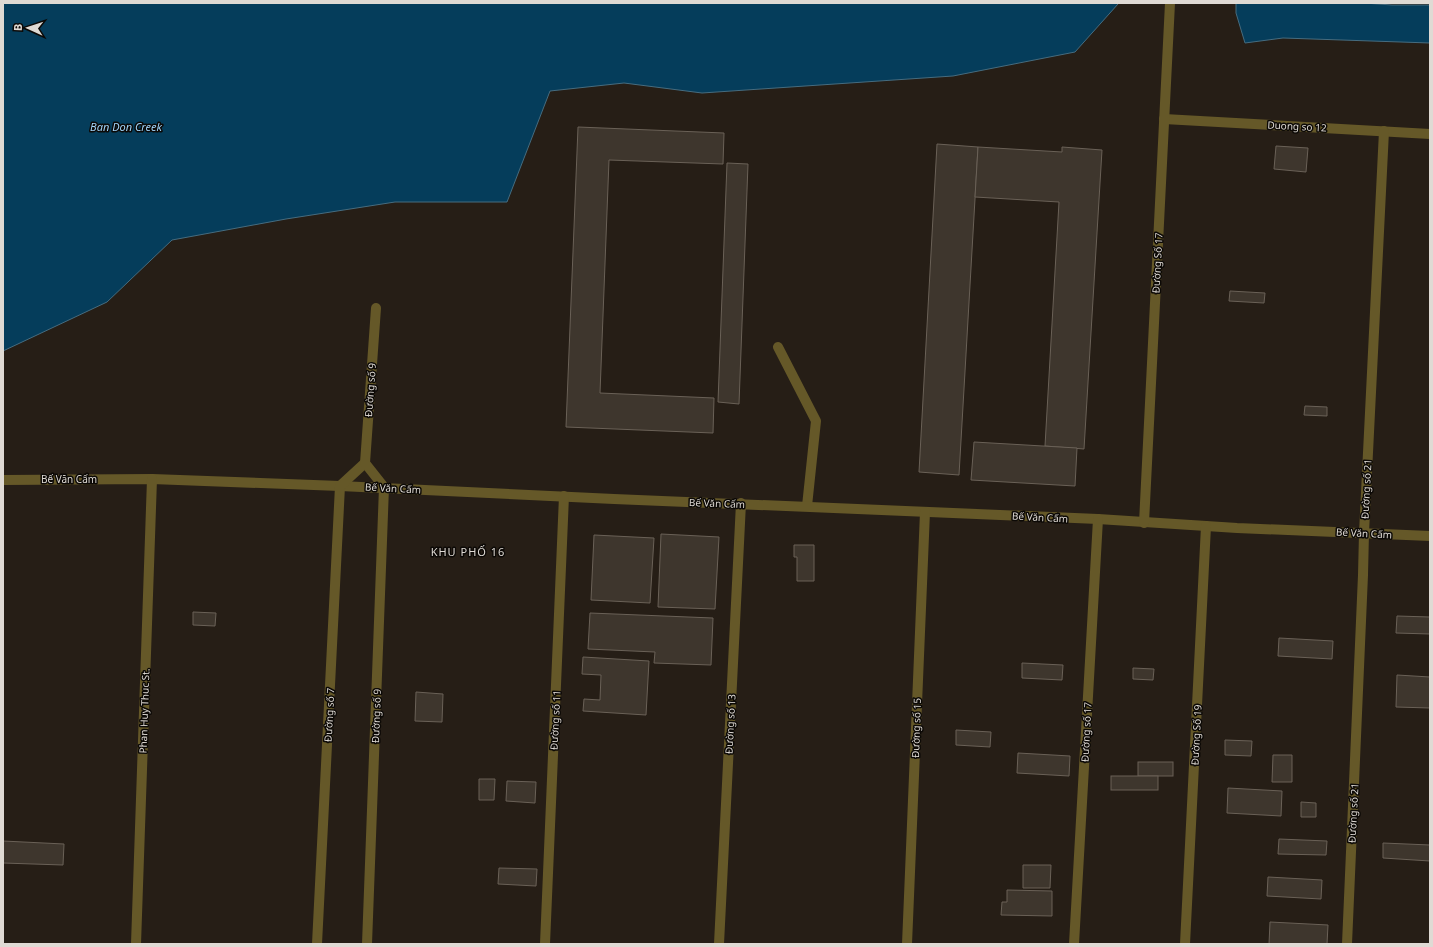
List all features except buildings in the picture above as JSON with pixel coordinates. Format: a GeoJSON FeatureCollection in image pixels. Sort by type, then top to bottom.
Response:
{"type":"FeatureCollection","features":[{"type":"Feature","properties":{"kind":"street","name":"Đường Số 17"},"geometry":{"type":"LineString","coordinates":[[1144,523],[1170,3]]}},
{"type":"Feature","properties":{"kind":"street","name":"Duong so 12"},"geometry":{"type":"LineString","coordinates":[[1164,119],[1430,134]]}},
{"type":"Feature","properties":{"kind":"street","name":"Đường số 21"},"geometry":{"type":"LineString","coordinates":[[1347,944],[1364,533],[1384,131]]}},
{"type":"Feature","properties":{"kind":"street","name":"Đường số 9"},"geometry":{"type":"LineString","coordinates":[[365,463],[376,308]]}},
{"type":"Feature","properties":{"kind":"street"},"geometry":{"type":"LineString","coordinates":[[778,347],[816,421],[807,506]]}},
{"type":"Feature","properties":{"kind":"street"},"geometry":{"type":"LineString","coordinates":[[340,486],[365,463],[384,488]]}},
{"type":"Feature","properties":{"kind":"street","name":"Bế Văn Cấm"},"geometry":{"type":"LineString","coordinates":[[3,480],[152,479],[340,486],[1098,519],[1144,523],[1430,536]]}},
{"type":"Feature","properties":{"kind":"street","name":"Phan Huy Thuc St."},"geometry":{"type":"LineString","coordinates":[[136,944],[152,479]]}},
{"type":"Feature","properties":{"kind":"street","name":"Đường số 7"},"geometry":{"type":"LineString","coordinates":[[317,944],[340,486]]}},
{"type":"Feature","properties":{"kind":"street","name":"Đường số 9"},"geometry":{"type":"LineString","coordinates":[[367,944],[384,488]]}},
{"type":"Feature","properties":{"kind":"street","name":"Đường số 11"},"geometry":{"type":"LineString","coordinates":[[545,944],[564,496]]}},
{"type":"Feature","properties":{"kind":"street","name":"Đường số 13"},"geometry":{"type":"LineString","coordinates":[[719,944],[741,504]]}},
{"type":"Feature","properties":{"kind":"street","name":"Đường số 15"},"geometry":{"type":"LineString","coordinates":[[907,944],[925,512]]}},
{"type":"Feature","properties":{"kind":"street","name":"Đường số 17"},"geometry":{"type":"LineString","coordinates":[[1074,944],[1098,519]]}},
{"type":"Feature","properties":{"kind":"street","name":"Đường Số 19"},"geometry":{"type":"LineString","coordinates":[[1185,944],[1206,526]]}},
{"type":"Feature","properties":{"kind":"water","name":"Ban Don Creek"},"geometry":{"type":"Polygon","coordinates":[[[3,3],[1118,4],[1075,52],[953,76],[702,93],[624,83],[550,91],[507,202],[395,202],[286,219],[172,240],[107,302],[3,351],[3,3]]]}},
{"type":"Feature","properties":{"kind":"water"},"geometry":{"type":"Polygon","coordinates":[[[1236,3],[1364,3],[1430,5],[1430,43],[1283,38],[1245,43],[1236,13],[1236,3]]]}},
{"type":"Feature","properties":{"kind":"district","name":"KHU PHỐ 16"},"geometry":{"type":"Point","coordinates":[468,551]}}]}
